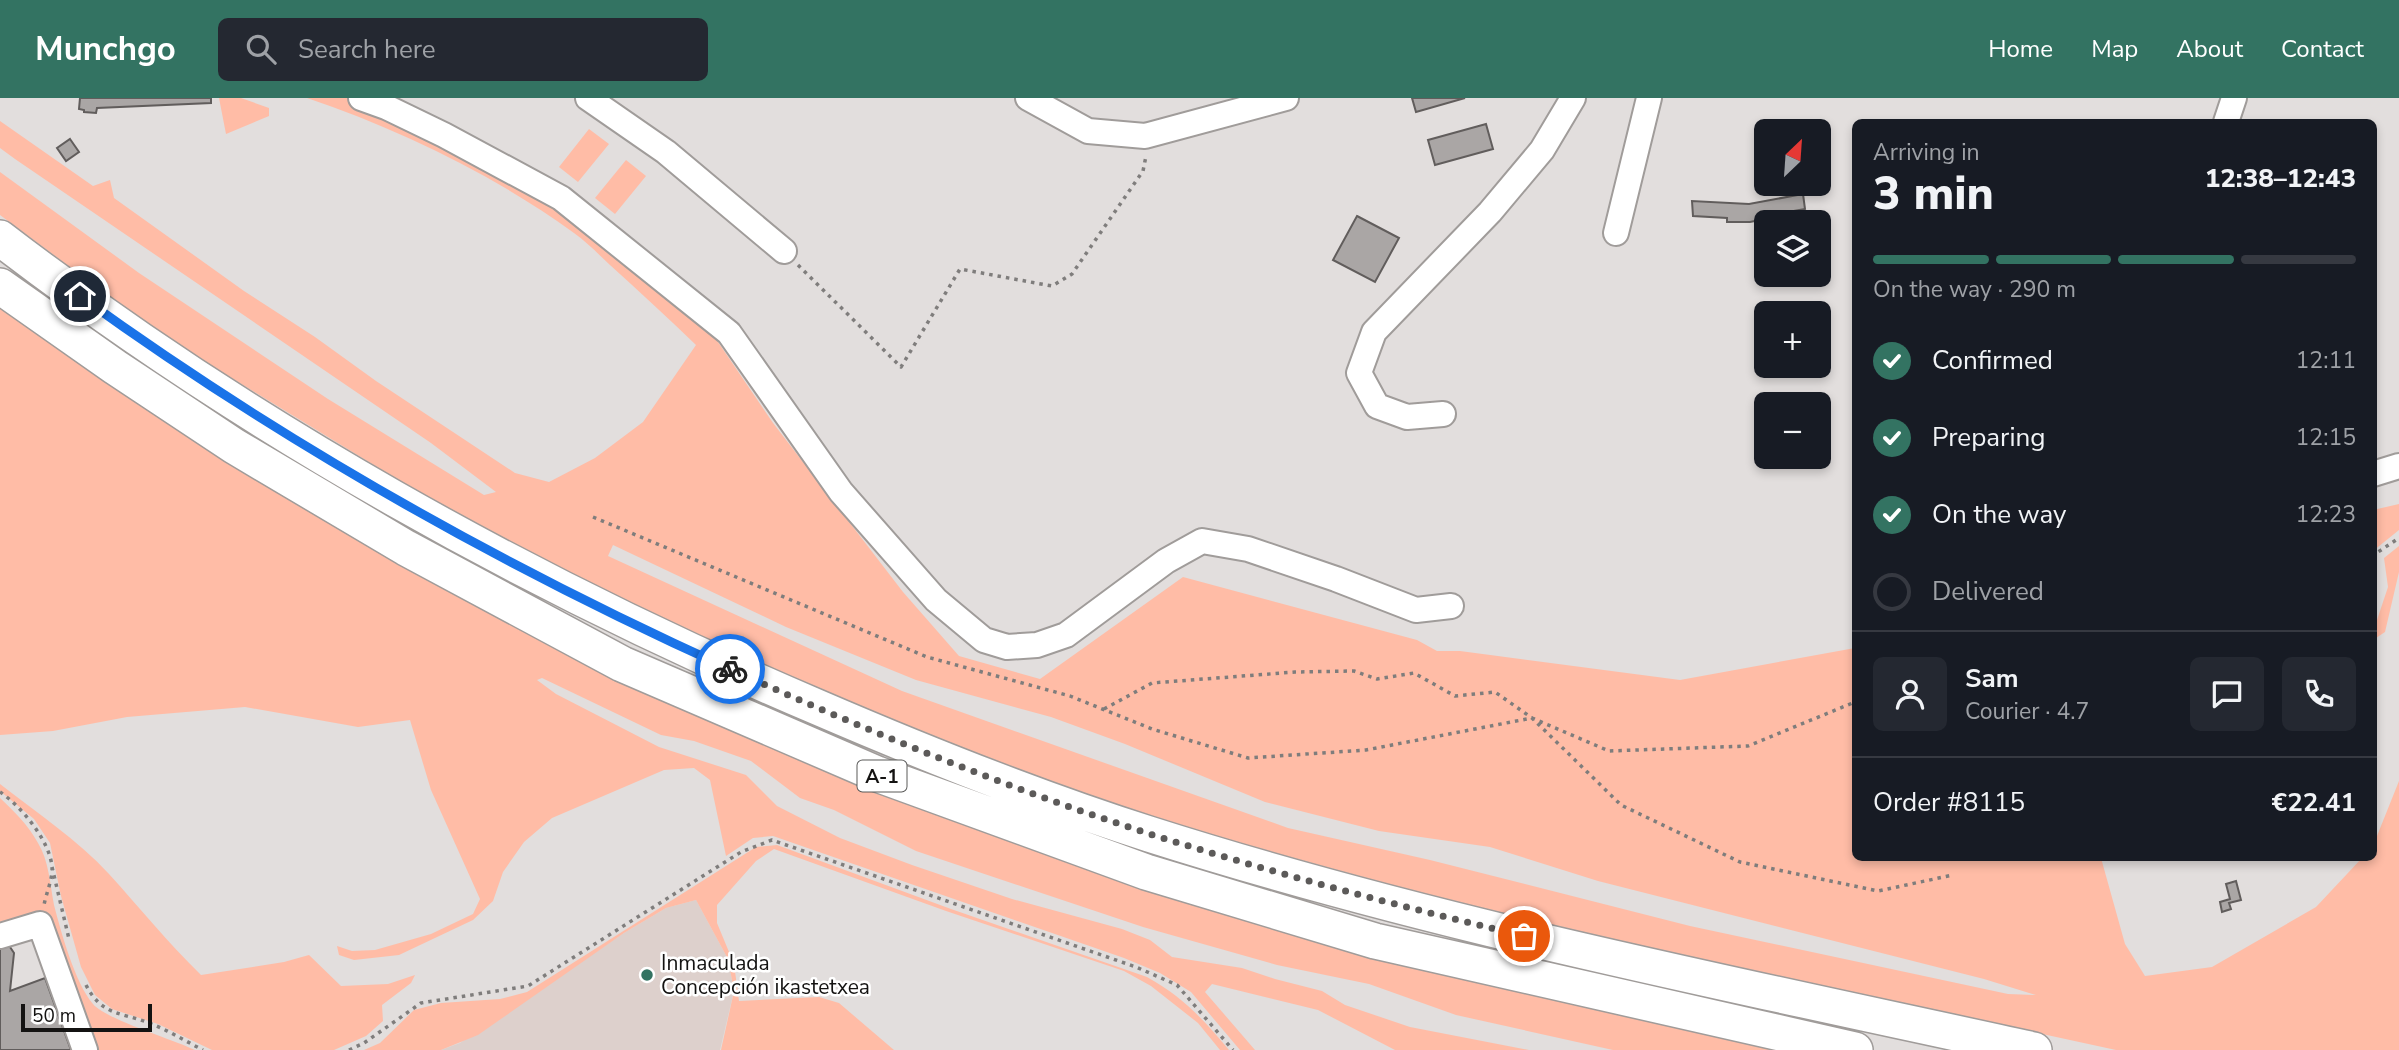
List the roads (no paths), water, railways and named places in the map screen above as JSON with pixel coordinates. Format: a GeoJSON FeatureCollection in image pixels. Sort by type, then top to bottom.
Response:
{"type":"FeatureCollection","features":[{"type":"Feature","properties":{"kind":"highway","name":"A-1"},"geometry":{"type":"LineString","coordinates":[[0,238],[123,327],[221,391],[422,513],[538,577],[637,627],[897,741],[1030,793],[1150,834],[1395,905],[1627,961],[2034,1050]]}},
{"type":"Feature","properties":{"kind":"highway","name":"A-1"},"geometry":{"type":"LineString","coordinates":[[0,286],[234,446],[407,548],[622,664],[877,774],[1146,873],[1375,941],[1854,1050]]}},
{"type":"Feature","properties":{"kind":"street"},"geometry":{"type":"LineString","coordinates":[[361,98],[444,135],[561,198],[729,333],[841,492],[936,600],[984,640],[1007,647],[1037,645],[1066,635],[1166,561],[1202,541],[1248,549],[1416,610],[1451,606]]}},
{"type":"Feature","properties":{"kind":"street"},"geometry":{"type":"LineString","coordinates":[[588,98],[666,152],[784,251]]}},
{"type":"Feature","properties":{"kind":"street"},"geometry":{"type":"LineString","coordinates":[[1028,98],[1088,131],[1144,136],[1286,98]]}},
{"type":"Feature","properties":{"kind":"street"},"geometry":{"type":"LineString","coordinates":[[1443,414],[1408,417],[1377,406],[1359,373],[1374,332],[1490,212],[1542,149],[1573,98]]}},
{"type":"Feature","properties":{"kind":"street"},"geometry":{"type":"LineString","coordinates":[[1616,233],[1649,98]]}},
{"type":"Feature","properties":{"kind":"street"},"geometry":{"type":"LineString","coordinates":[[2227,119],[2234,98]]}},
{"type":"Feature","properties":{"kind":"street"},"geometry":{"type":"LineString","coordinates":[[2377,473],[2399,466]]}},
{"type":"Feature","properties":{"kind":"street"},"geometry":{"type":"LineString","coordinates":[[0,936],[40,924],[85,1050]]}},
{"type":"Feature","properties":{"kind":"place","name":"Inmaculada Concepción ikastetxea"},"geometry":{"type":"Point","coordinates":[647,975]}}]}
